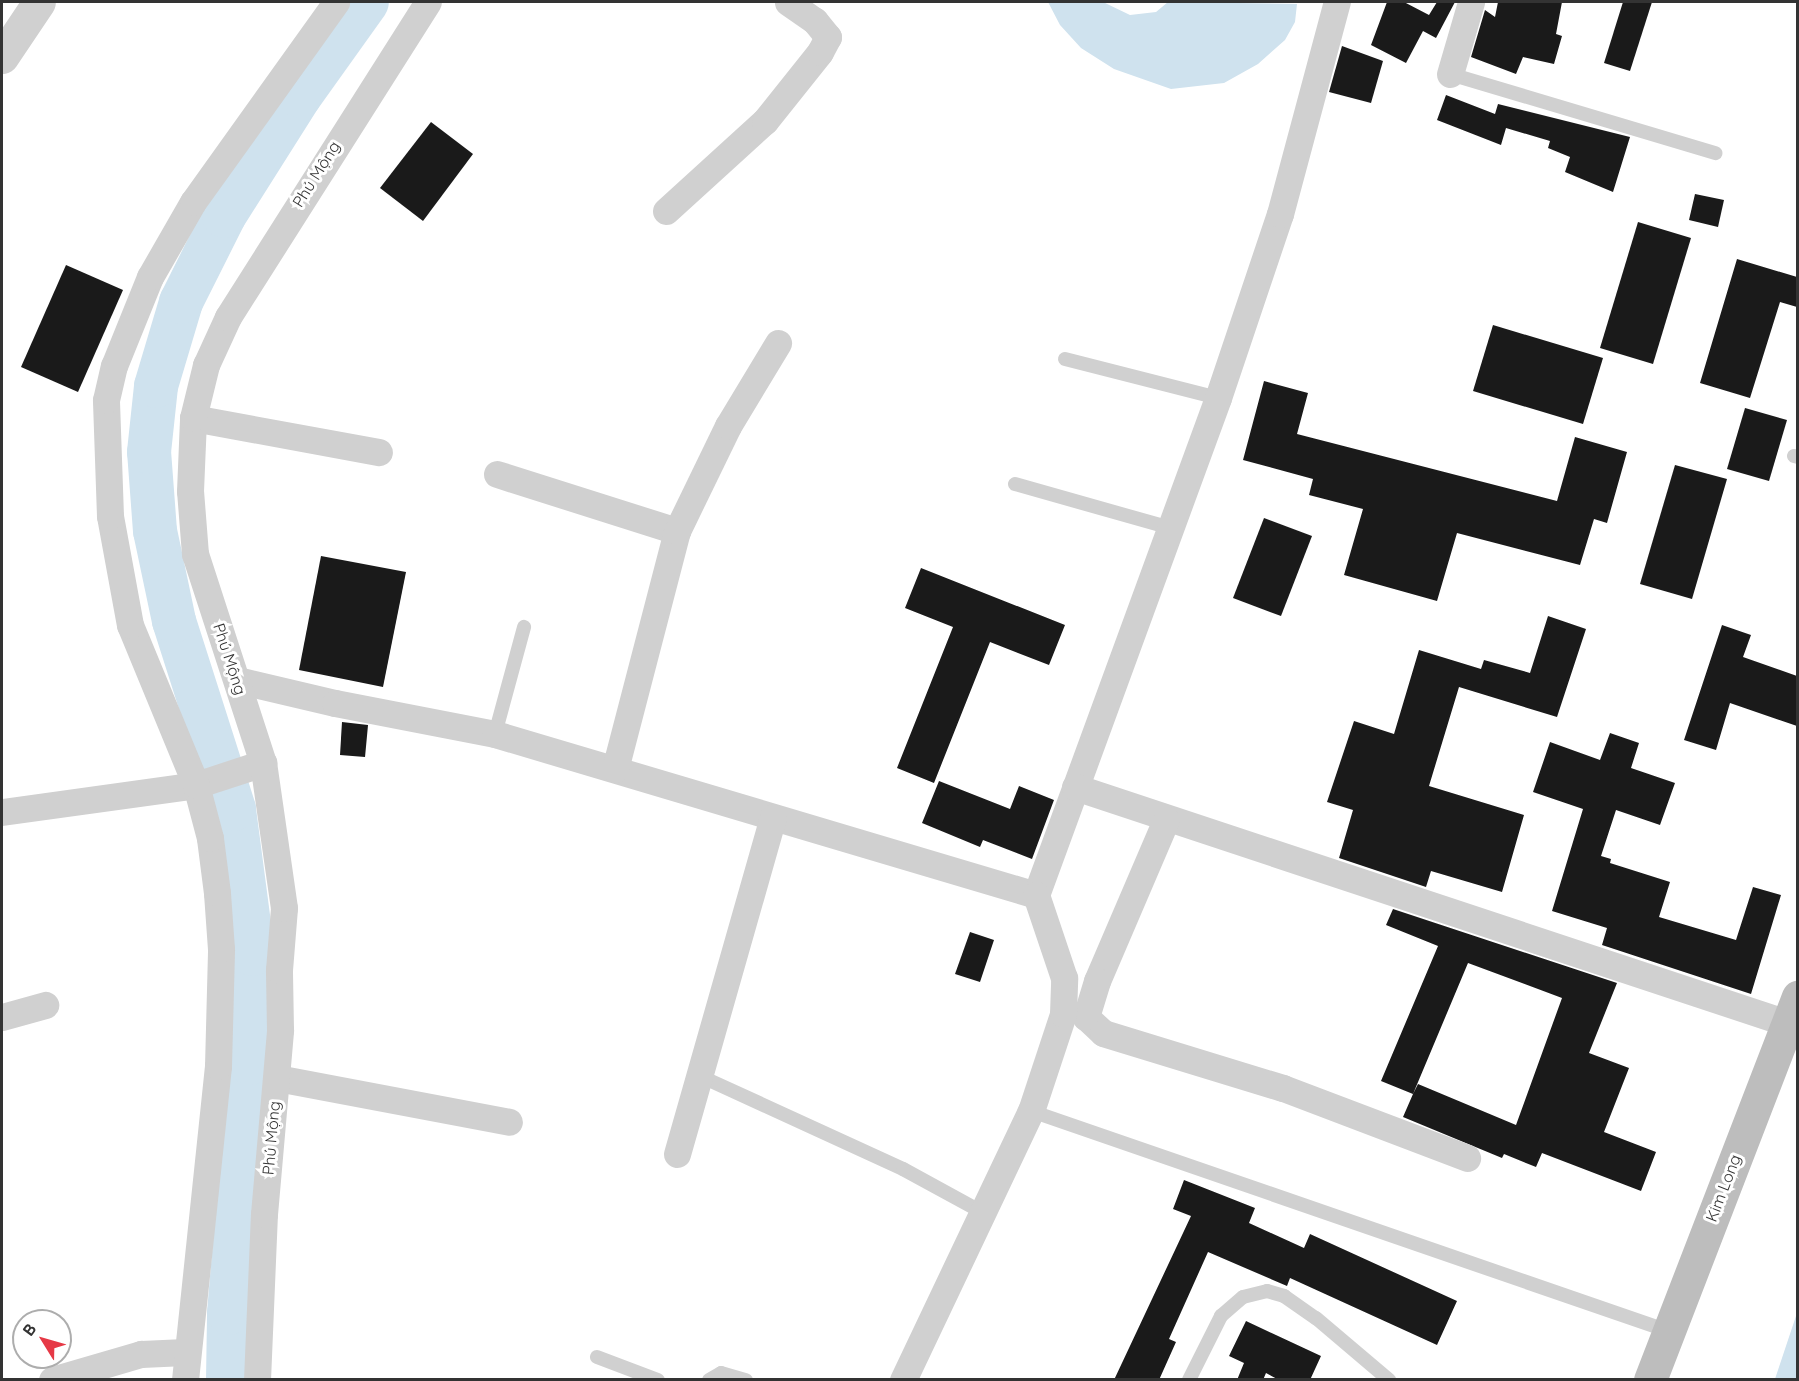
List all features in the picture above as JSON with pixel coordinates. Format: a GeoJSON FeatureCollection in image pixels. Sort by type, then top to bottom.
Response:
{"type":"FeatureCollection","features":[{"type":"Feature","properties":{"kind":"main road","name":"Kim Long"},"geometry":{"type":"LineString","coordinates":[[1650,1380],[1792,1010]]}},
{"type":"Feature","properties":{"kind":"street"},"geometry":{"type":"LineString","coordinates":[[2,57],[39,2]]}},
{"type":"Feature","properties":{"kind":"street"},"geometry":{"type":"LineString","coordinates":[[185,1380],[185,1352],[215,1102],[221,949],[203,783],[130,625],[110,516],[105,400],[114,366],[150,277],[193,202],[336,2]]}},
{"type":"Feature","properties":{"kind":"street","name":"Phú Mộng"},"geometry":{"type":"LineString","coordinates":[[257,1380],[264,1214],[277,1077],[284,908],[237,680],[195,554],[190,491],[193,418],[206,365],[228,317],[428,2]]}},
{"type":"Feature","properties":{"kind":"street"},"geometry":{"type":"LineString","coordinates":[[666,211],[765,121],[820,52],[828,37],[815,21],[789,2]]}},
{"type":"Feature","properties":{"kind":"street"},"geometry":{"type":"LineString","coordinates":[[903,1380],[1030,1111],[1063,1014],[1065,994],[1060,960],[1036,895],[1218,398],[1280,214],[1336,2]]}},
{"type":"Feature","properties":{"kind":"street"},"geometry":{"type":"LineString","coordinates":[[1450,74],[1471,2]]}},
{"type":"Feature","properties":{"kind":"street"},"geometry":{"type":"LineString","coordinates":[[615,769],[677,531],[728,426],[778,343]]}},
{"type":"Feature","properties":{"kind":"street"},"geometry":{"type":"LineString","coordinates":[[193,418],[379,452]]}},
{"type":"Feature","properties":{"kind":"street"},"geometry":{"type":"LineString","coordinates":[[497,474],[677,531]]}},
{"type":"Feature","properties":{"kind":"street"},"geometry":{"type":"LineString","coordinates":[[237,680],[495,734],[1036,895]]}},
{"type":"Feature","properties":{"kind":"street"},"geometry":{"type":"LineString","coordinates":[[2,812],[203,783],[253,766]]}},
{"type":"Feature","properties":{"kind":"street"},"geometry":{"type":"LineString","coordinates":[[1075,787],[1166,820],[1792,1010]]}},
{"type":"Feature","properties":{"kind":"street"},"geometry":{"type":"LineString","coordinates":[[678,1154],[773,817]]}},
{"type":"Feature","properties":{"kind":"street"},"geometry":{"type":"LineString","coordinates":[[1166,820],[1097,981],[1086,1017],[1103,1033],[1283,1088],[1467,1158]]}},
{"type":"Feature","properties":{"kind":"street"},"geometry":{"type":"LineString","coordinates":[[2,1017],[45,1005]]}},
{"type":"Feature","properties":{"kind":"street"},"geometry":{"type":"LineString","coordinates":[[277,1077],[509,1122]]}},
{"type":"Feature","properties":{"kind":"street"},"geometry":{"type":"LineString","coordinates":[[52,1380],[141,1354],[185,1352]]}},
{"type":"Feature","properties":{"kind":"lane"},"geometry":{"type":"LineString","coordinates":[[1450,74],[1715,153]]}},
{"type":"Feature","properties":{"kind":"lane"},"geometry":{"type":"LineString","coordinates":[[1065,358],[1218,398]]}},
{"type":"Feature","properties":{"kind":"lane"},"geometry":{"type":"LineString","coordinates":[[1015,484],[1170,528]]}},
{"type":"Feature","properties":{"kind":"lane"},"geometry":{"type":"LineString","coordinates":[[495,734],[524,627]]}},
{"type":"Feature","properties":{"kind":"lane"},"geometry":{"type":"LineString","coordinates":[[700,1076],[903,1169],[982,1212]]}},
{"type":"Feature","properties":{"kind":"lane"},"geometry":{"type":"LineString","coordinates":[[1030,1111],[1668,1331]]}},
{"type":"Feature","properties":{"kind":"lane"},"geometry":{"type":"LineString","coordinates":[[1189,1380],[1221,1316],[1243,1297],[1267,1291],[1284,1296],[1316,1318],[1389,1380]]}},
{"type":"Feature","properties":{"kind":"lane"},"geometry":{"type":"LineString","coordinates":[[597,1357],[658,1380]]}},
{"type":"Feature","properties":{"kind":"lane"},"geometry":{"type":"LineString","coordinates":[[709,1380],[721,1373],[746,1380]]}},
{"type":"Feature","properties":{"kind":"water"},"geometry":{"type":"Polygon","coordinates":[[[1048,2],[1103,2],[1130,15],[1156,12],[1168,2],[1297,4],[1295,22],[1285,40],[1258,64],[1224,83],[1171,89],[1114,69],[1081,48],[1060,25],[1048,2]]]}},
{"type":"Feature","properties":{"kind":"water"},"geometry":{"type":"Polygon","coordinates":[[[1797,1313],[1797,1379],[1775,1379],[1797,1313]]]}},
{"type":"Feature","properties":{"kind":"building"},"geometry":{"type":"Polygon","coordinates":[[[1387,2],[1404,2],[1429,15],[1437,2],[1455,2],[1436,38],[1423,31],[1406,63],[1371,45],[1387,2]]]}},
{"type":"Feature","properties":{"kind":"building"},"geometry":{"type":"Polygon","coordinates":[[[1498,2],[1562,2],[1556,34],[1562,36],[1554,64],[1523,57],[1516,74],[1471,57],[1485,10],[1495,17],[1498,2]]]}},
{"type":"Feature","properties":{"kind":"building"},"geometry":{"type":"Polygon","coordinates":[[[1623,2],[1652,2],[1630,71],[1604,63],[1623,2]]]}},
{"type":"Feature","properties":{"kind":"building"},"geometry":{"type":"Polygon","coordinates":[[[1342,46],[1383,61],[1371,103],[1329,92],[1342,46]]]}},
{"type":"Feature","properties":{"kind":"building"},"geometry":{"type":"Polygon","coordinates":[[[1446,95],[1495,114],[1498,104],[1630,137],[1613,192],[1565,172],[1570,157],[1548,148],[1550,141],[1506,128],[1501,145],[1437,120],[1446,95]]]}},
{"type":"Feature","properties":{"kind":"building"},"geometry":{"type":"Polygon","coordinates":[[[431,122],[473,154],[423,221],[380,188],[431,122]]]}},
{"type":"Feature","properties":{"kind":"building"},"geometry":{"type":"Polygon","coordinates":[[[1695,194],[1724,200],[1718,227],[1689,220],[1695,194]]]}},
{"type":"Feature","properties":{"kind":"building"},"geometry":{"type":"Polygon","coordinates":[[[1638,222],[1691,238],[1653,364],[1600,348],[1638,222]]]}},
{"type":"Feature","properties":{"kind":"building"},"geometry":{"type":"Polygon","coordinates":[[[1737,259],[1797,277],[1797,307],[1780,302],[1750,398],[1700,383],[1737,259]]]}},
{"type":"Feature","properties":{"kind":"building"},"geometry":{"type":"Polygon","coordinates":[[[66,265],[123,290],[78,392],[21,367],[66,265]]]}},
{"type":"Feature","properties":{"kind":"building"},"geometry":{"type":"Polygon","coordinates":[[[1493,325],[1603,358],[1583,424],[1473,391],[1493,325]]]}},
{"type":"Feature","properties":{"kind":"building"},"geometry":{"type":"Polygon","coordinates":[[[1264,381],[1308,393],[1297,434],[1557,501],[1575,437],[1627,452],[1607,523],[1594,519],[1580,565],[1457,533],[1437,601],[1344,575],[1363,509],[1309,495],[1313,479],[1243,460],[1264,381]]]}},
{"type":"Feature","properties":{"kind":"building"},"geometry":{"type":"Polygon","coordinates":[[[1745,408],[1787,420],[1769,481],[1727,469],[1745,408]]]}},
{"type":"Feature","properties":{"kind":"building"},"geometry":{"type":"Polygon","coordinates":[[[1675,465],[1727,479],[1692,599],[1640,584],[1675,465]]]}},
{"type":"Feature","properties":{"kind":"building"},"geometry":{"type":"Polygon","coordinates":[[[1264,518],[1312,536],[1281,616],[1233,598],[1264,518]]]}},
{"type":"Feature","properties":{"kind":"building"},"geometry":{"type":"Polygon","coordinates":[[[321,556],[406,572],[383,687],[299,670],[321,556]]]}},
{"type":"Feature","properties":{"kind":"building"},"geometry":{"type":"Polygon","coordinates":[[[921,568],[1065,625],[1049,665],[990,642],[934,783],[897,768],[953,627],[905,608],[921,568]]]}},
{"type":"Feature","properties":{"kind":"building"},"geometry":{"type":"Polygon","coordinates":[[[1548,616],[1586,629],[1557,717],[1459,687],[1429,786],[1524,815],[1502,892],[1431,871],[1426,887],[1339,858],[1353,810],[1327,802],[1354,721],[1394,734],[1419,650],[1481,669],[1484,660],[1530,673],[1548,616]]]}},
{"type":"Feature","properties":{"kind":"building"},"geometry":{"type":"Polygon","coordinates":[[[1722,625],[1751,635],[1743,657],[1797,676],[1797,726],[1730,703],[1716,750],[1684,740],[1722,625]]]}},
{"type":"Feature","properties":{"kind":"building"},"geometry":{"type":"Polygon","coordinates":[[[342,722],[368,725],[365,757],[340,755],[342,722]]]}},
{"type":"Feature","properties":{"kind":"building"},"geometry":{"type":"Polygon","coordinates":[[[1610,733],[1639,743],[1631,768],[1675,783],[1660,825],[1616,810],[1601,856],[1611,859],[1610,863],[1670,882],[1659,917],[1736,940],[1753,887],[1781,895],[1751,994],[1602,945],[1607,928],[1552,911],[1583,809],[1533,792],[1550,742],[1600,760],[1610,733]]]}},
{"type":"Feature","properties":{"kind":"building"},"geometry":{"type":"Polygon","coordinates":[[[939,781],[1010,809],[1019,786],[1054,800],[1032,859],[983,840],[980,847],[922,823],[939,781]]]}},
{"type":"Feature","properties":{"kind":"building"},"geometry":{"type":"Polygon","coordinates":[[[1393,909],[1617,983],[1589,1053],[1629,1068],[1604,1132],[1656,1152],[1641,1191],[1542,1153],[1536,1167],[1504,1154],[1502,1158],[1403,1117],[1413,1094],[1381,1081],[1438,946],[1386,925],[1393,909]],[[1468,963],[1413,1094],[1418,1084],[1516,1125],[1562,998],[1468,963]]]}},
{"type":"Feature","properties":{"kind":"building"},"geometry":{"type":"Polygon","coordinates":[[[970,932],[994,940],[980,982],[955,974],[970,932]]]}},
{"type":"Feature","properties":{"kind":"building"},"geometry":{"type":"Polygon","coordinates":[[[1184,1180],[1255,1208],[1249,1223],[1304,1248],[1310,1234],[1457,1301],[1437,1345],[1290,1278],[1287,1286],[1208,1252],[1169,1339],[1176,1342],[1159,1380],[1114,1380],[1191,1216],[1173,1209],[1184,1180]]]}},
{"type":"Feature","properties":{"kind":"building"},"geometry":{"type":"Polygon","coordinates":[[[1246,1321],[1321,1356],[1310,1380],[1279,1380],[1266,1373],[1263,1380],[1237,1380],[1244,1363],[1229,1356],[1246,1321]]]}},
{"type":"Feature","properties":{"kind":"waterway"},"geometry":{"type":"LineString","coordinates":[[228,1380],[229,1313],[250,1063],[253,954],[234,809],[174,621],[155,531],[149,452],[156,386],[181,302],[224,216],[300,96],[367,2]]}}]}
